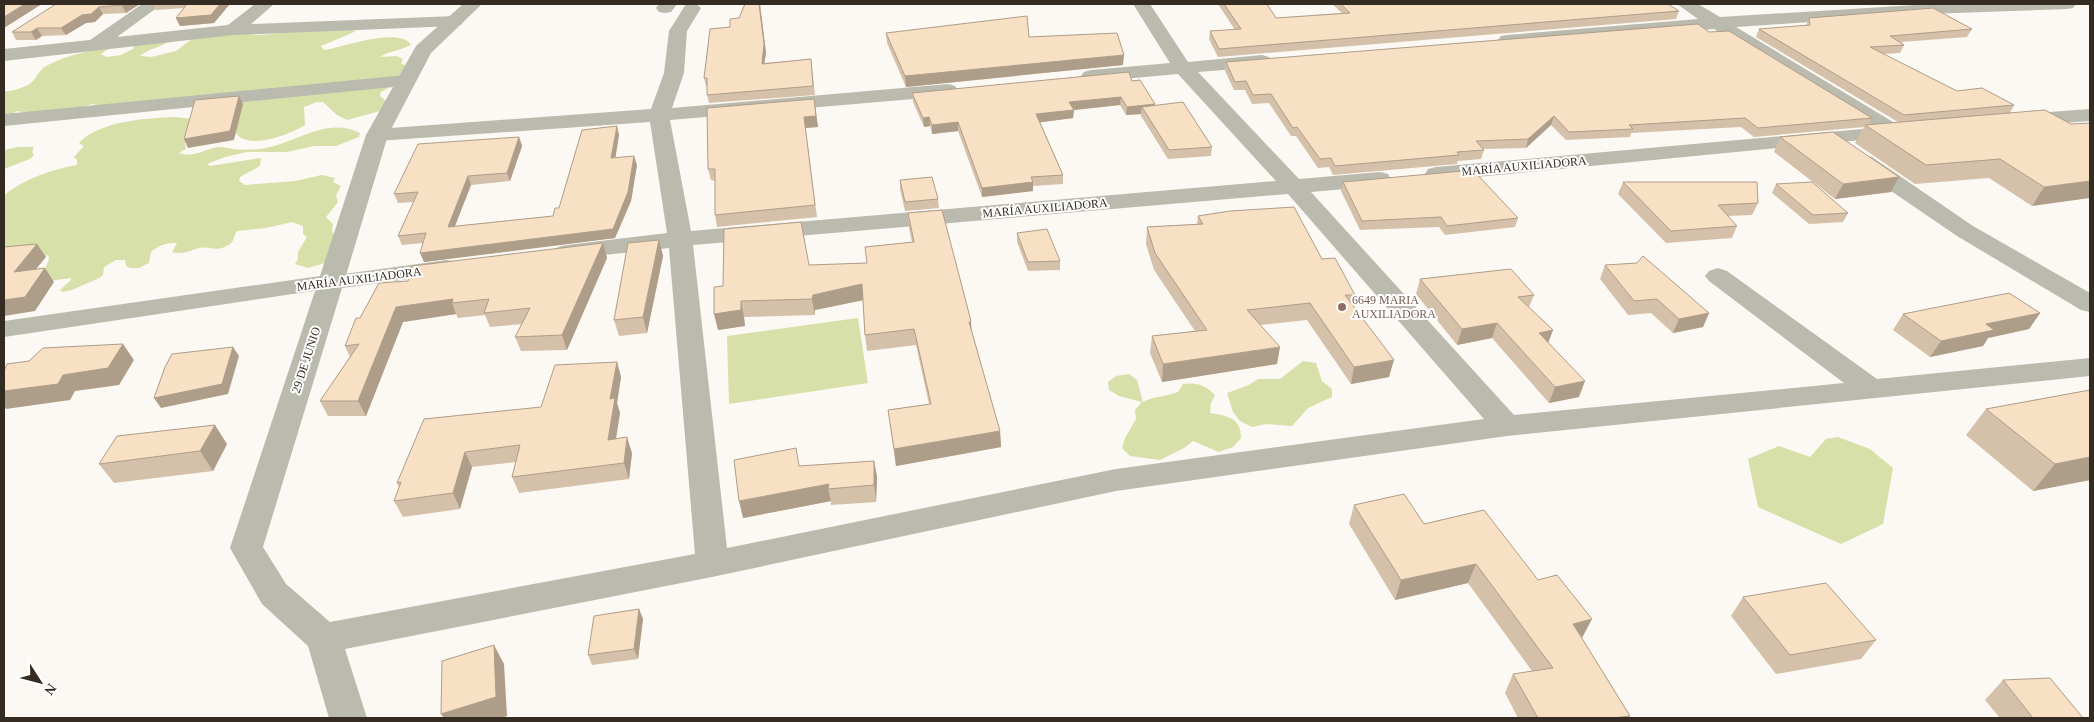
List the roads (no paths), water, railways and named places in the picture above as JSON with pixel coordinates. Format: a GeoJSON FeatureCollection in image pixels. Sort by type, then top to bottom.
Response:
{"type":"FeatureCollection","features":[{"type":"Feature","properties":{"kind":"street"},"geometry":{"type":"LineString","coordinates":[[94,45],[153,4]]}},
{"type":"Feature","properties":{"kind":"street"},"geometry":{"type":"LineString","coordinates":[[233,30],[265,4]]}},
{"type":"Feature","properties":{"kind":"street","name":"29 DE JUNIO"},"geometry":{"type":"LineString","coordinates":[[324,638],[274,594],[246,548],[377,134],[423,50],[473,4]]}},
{"type":"Feature","properties":{"kind":"street"},"geometry":{"type":"LineString","coordinates":[[668,4],[665,8],[692,8],[678,31],[674,73],[659,115],[680,239],[712,564]]}},
{"type":"Feature","properties":{"kind":"street"},"geometry":{"type":"LineString","coordinates":[[1142,4],[1182,67],[1294,187],[1508,426]]}},
{"type":"Feature","properties":{"kind":"street"},"geometry":{"type":"LineString","coordinates":[[1686,4],[1716,23]]}},
{"type":"Feature","properties":{"kind":"street"},"geometry":{"type":"LineString","coordinates":[[1490,41],[1716,23],[1994,5],[2067,4]]}},
{"type":"Feature","properties":{"kind":"street"},"geometry":{"type":"LineString","coordinates":[[4,54],[233,30],[455,21]]}},
{"type":"Feature","properties":{"kind":"street","name":"MARÍA AUXILIADORA"},"geometry":{"type":"LineString","coordinates":[[544,255],[680,239],[1408,177],[1905,131],[1716,23]]}},
{"type":"Feature","properties":{"kind":"street"},"geometry":{"type":"LineString","coordinates":[[1074,78],[1278,59]]}},
{"type":"Feature","properties":{"kind":"street"},"geometry":{"type":"LineString","coordinates":[[4,120],[406,81]]}},
{"type":"Feature","properties":{"kind":"street"},"geometry":{"type":"LineString","coordinates":[[377,134],[659,115],[967,88]]}},
{"type":"Feature","properties":{"kind":"street"},"geometry":{"type":"LineString","coordinates":[[2001,122],[2090,116]]}},
{"type":"Feature","properties":{"kind":"street"},"geometry":{"type":"LineString","coordinates":[[1830,138],[1965,231],[2090,304]]}},
{"type":"Feature","properties":{"kind":"street","name":"MARÍA AUXILIADORA"},"geometry":{"type":"LineString","coordinates":[[4,330],[331,282],[466,265]]}},
{"type":"Feature","properties":{"kind":"street"},"geometry":{"type":"LineString","coordinates":[[1718,276],[1871,389]]}},
{"type":"Feature","properties":{"kind":"street"},"geometry":{"type":"LineString","coordinates":[[348,718],[324,638],[712,564],[1116,480],[1508,426],[2090,366]]}},
{"type":"Feature","properties":{"kind":"place","name":"6649 MARIA AUXILIADORA"},"geometry":{"type":"Point","coordinates":[1342,307]}}]}
